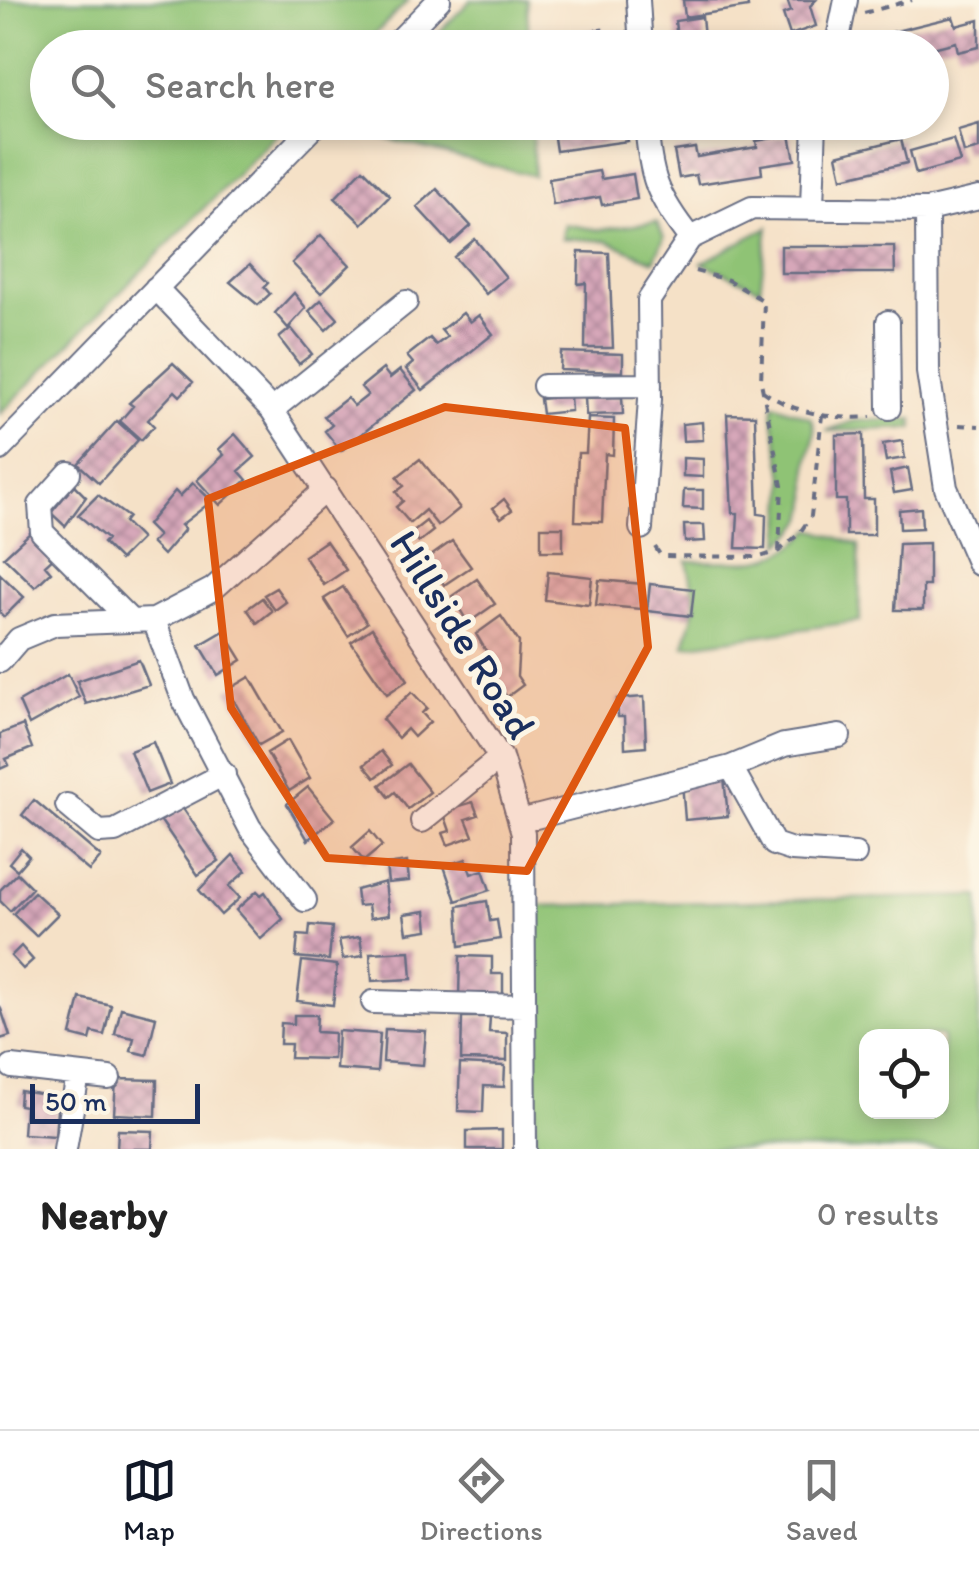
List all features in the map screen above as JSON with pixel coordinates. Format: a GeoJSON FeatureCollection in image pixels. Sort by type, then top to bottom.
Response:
{"type":"FeatureCollection","features":[{"type":"Feature","properties":{"kind":"street"},"geometry":{"type":"LineString","coordinates":[[409,30],[438,0]]}},
{"type":"Feature","properties":{"kind":"street"},"geometry":{"type":"LineString","coordinates":[[638,0],[640,30]]}},
{"type":"Feature","properties":{"kind":"street"},"geometry":{"type":"LineString","coordinates":[[0,449],[300,140]]}},
{"type":"Feature","properties":{"kind":"street"},"geometry":{"type":"LineString","coordinates":[[647,140],[650,174],[661,202],[690,238]]}},
{"type":"Feature","properties":{"kind":"street"},"geometry":{"type":"LineString","coordinates":[[812,206],[813,140]]}},
{"type":"Feature","properties":{"kind":"street"},"geometry":{"type":"LineString","coordinates":[[641,528],[650,385],[650,300],[690,238],[752,208],[926,210],[979,198]]}},
{"type":"Feature","properties":{"kind":"street"},"geometry":{"type":"LineString","coordinates":[[926,210],[928,372],[946,488],[979,564]]}},
{"type":"Feature","properties":{"kind":"street","name":"Hillside Road"},"geometry":{"type":"LineString","coordinates":[[156,288],[272,410],[501,758],[520,821],[525,1149]]}},
{"type":"Feature","properties":{"kind":"street"},"geometry":{"type":"LineString","coordinates":[[272,410],[406,302]]}},
{"type":"Feature","properties":{"kind":"street"},"geometry":{"type":"LineString","coordinates":[[889,408],[888,331],[929,337]]}},
{"type":"Feature","properties":{"kind":"street"},"geometry":{"type":"LineString","coordinates":[[544,386],[650,385]]}},
{"type":"Feature","properties":{"kind":"street"},"geometry":{"type":"LineString","coordinates":[[69,473],[40,505],[42,532],[142,620],[250,828],[305,900]]}},
{"type":"Feature","properties":{"kind":"street"},"geometry":{"type":"LineString","coordinates":[[0,660],[20,639],[55,624],[142,620],[213,589],[326,490]]}},
{"type":"Feature","properties":{"kind":"street"},"geometry":{"type":"LineString","coordinates":[[520,821],[732,767],[784,746],[839,736]]}},
{"type":"Feature","properties":{"kind":"street"},"geometry":{"type":"LineString","coordinates":[[422,821],[501,758]]}},
{"type":"Feature","properties":{"kind":"street"},"geometry":{"type":"LineString","coordinates":[[732,767],[774,844],[792,850],[855,854]]}},
{"type":"Feature","properties":{"kind":"street"},"geometry":{"type":"LineString","coordinates":[[67,805],[99,832],[115,831],[224,774]]}},
{"type":"Feature","properties":{"kind":"street"},"geometry":{"type":"LineString","coordinates":[[373,1002],[524,1006]]}},
{"type":"Feature","properties":{"kind":"street"},"geometry":{"type":"LineString","coordinates":[[12,1066],[109,1078]]}},
{"type":"Feature","properties":{"kind":"street"},"geometry":{"type":"LineString","coordinates":[[65,1149],[78,1075]]}},
{"type":"Feature","properties":{"kind":"path"},"geometry":{"type":"LineString","coordinates":[[844,9],[912,0]]}},
{"type":"Feature","properties":{"kind":"path"},"geometry":{"type":"LineString","coordinates":[[684,283],[692,266],[728,280],[764,301],[761,382],[782,486],[779,551]]}},
{"type":"Feature","properties":{"kind":"path"},"geometry":{"type":"LineString","coordinates":[[641,528],[662,556],[760,557],[779,551],[811,516],[812,469],[822,414]]}},
{"type":"Feature","properties":{"kind":"highlighted area"},"geometry":{"type":"Polygon","coordinates":[[[445,407],[625,428],[648,647],[527,871],[327,858],[231,708],[208,499],[445,407]]]}},
{"type":"Feature","properties":{"kind":"green space"},"geometry":{"type":"Polygon","coordinates":[[[0,0],[409,0],[379,30],[30,30],[30,140],[271,140],[0,414],[0,0]]]}},
{"type":"Feature","properties":{"kind":"green space"},"geometry":{"type":"Polygon","coordinates":[[[471,0],[527,0],[528,30],[441,30],[471,0]]]}},
{"type":"Feature","properties":{"kind":"green space"},"geometry":{"type":"Polygon","coordinates":[[[392,140],[533,140],[534,176],[392,140]]]}},
{"type":"Feature","properties":{"kind":"green space"},"geometry":{"type":"Polygon","coordinates":[[[657,222],[664,238],[654,261],[607,241],[562,238],[564,224],[599,230],[657,222]]]}},
{"type":"Feature","properties":{"kind":"green space"},"geometry":{"type":"Polygon","coordinates":[[[768,227],[760,289],[702,263],[768,227]]]}},
{"type":"Feature","properties":{"kind":"green space"},"geometry":{"type":"Polygon","coordinates":[[[774,404],[811,418],[814,430],[805,517],[781,544],[785,482],[772,414],[774,404]]]}},
{"type":"Feature","properties":{"kind":"green space"},"geometry":{"type":"Polygon","coordinates":[[[913,419],[913,428],[826,431],[854,421],[913,419]]]}},
{"type":"Feature","properties":{"kind":"green space"},"geometry":{"type":"Polygon","coordinates":[[[812,529],[859,545],[860,621],[684,646],[696,604],[687,561],[740,562],[769,557],[783,552],[812,529]]]}},
{"type":"Feature","properties":{"kind":"green space"},"geometry":{"type":"Polygon","coordinates":[[[979,896],[979,1149],[535,1149],[535,906],[979,896]]]}},
{"type":"Feature","properties":{"kind":"building"},"geometry":{"type":"Polygon","coordinates":[[[683,0],[747,0],[748,7],[685,17],[683,0]]]}},
{"type":"Feature","properties":{"kind":"building"},"geometry":{"type":"Polygon","coordinates":[[[787,0],[816,0],[810,6],[816,26],[788,30],[783,14],[791,11],[787,0]]]}},
{"type":"Feature","properties":{"kind":"building"},"geometry":{"type":"Polygon","coordinates":[[[702,17],[703,30],[676,30],[675,21],[702,17]]]}},
{"type":"Feature","properties":{"kind":"building"},"geometry":{"type":"Polygon","coordinates":[[[953,17],[956,26],[979,20],[979,47],[958,52],[956,42],[949,44],[949,30],[900,30],[953,17]]]}},
{"type":"Feature","properties":{"kind":"building"},"geometry":{"type":"Polygon","coordinates":[[[979,124],[979,149],[964,153],[958,130],[979,124]]]}},
{"type":"Feature","properties":{"kind":"building"},"geometry":{"type":"Polygon","coordinates":[[[953,139],[960,162],[916,174],[910,151],[953,139]]]}},
{"type":"Feature","properties":{"kind":"building"},"geometry":{"type":"Polygon","coordinates":[[[554,140],[628,141],[556,151],[554,140]]]}},
{"type":"Feature","properties":{"kind":"building"},"geometry":{"type":"Polygon","coordinates":[[[791,140],[795,160],[761,165],[762,174],[698,184],[696,175],[679,178],[674,151],[695,148],[697,157],[757,147],[756,141],[791,140]]]}},
{"type":"Feature","properties":{"kind":"building"},"geometry":{"type":"Polygon","coordinates":[[[901,140],[907,163],[842,178],[837,155],[901,140]]]}},
{"type":"Feature","properties":{"kind":"building"},"geometry":{"type":"Polygon","coordinates":[[[363,169],[390,196],[362,224],[335,198],[363,169]]]}},
{"type":"Feature","properties":{"kind":"building"},"geometry":{"type":"Polygon","coordinates":[[[599,171],[601,179],[633,174],[637,199],[602,205],[600,197],[553,205],[549,179],[599,171]]]}},
{"type":"Feature","properties":{"kind":"building"},"geometry":{"type":"Polygon","coordinates":[[[437,189],[471,226],[451,244],[417,207],[437,189]]]}},
{"type":"Feature","properties":{"kind":"building"},"geometry":{"type":"Polygon","coordinates":[[[321,235],[350,265],[321,293],[292,263],[321,235]]]}},
{"type":"Feature","properties":{"kind":"building"},"geometry":{"type":"Polygon","coordinates":[[[475,239],[506,277],[486,294],[454,257],[475,239]]]}},
{"type":"Feature","properties":{"kind":"building"},"geometry":{"type":"Polygon","coordinates":[[[781,246],[894,246],[895,273],[781,273],[781,246]]]}},
{"type":"Feature","properties":{"kind":"building"},"geometry":{"type":"Polygon","coordinates":[[[579,252],[609,253],[613,348],[585,348],[586,283],[578,284],[579,252]]]}},
{"type":"Feature","properties":{"kind":"building"},"geometry":{"type":"Polygon","coordinates":[[[250,264],[268,283],[264,287],[270,294],[258,305],[230,282],[250,264]]]}},
{"type":"Feature","properties":{"kind":"building"},"geometry":{"type":"Polygon","coordinates":[[[294,293],[306,308],[288,328],[275,313],[294,293]]]}},
{"type":"Feature","properties":{"kind":"building"},"geometry":{"type":"Polygon","coordinates":[[[321,300],[338,319],[326,330],[309,311],[321,300]]]}},
{"type":"Feature","properties":{"kind":"building"},"geometry":{"type":"Polygon","coordinates":[[[463,313],[470,322],[479,315],[493,334],[423,390],[406,369],[413,363],[407,356],[430,338],[436,345],[447,337],[441,330],[463,313]]]}},
{"type":"Feature","properties":{"kind":"building"},"geometry":{"type":"Polygon","coordinates":[[[291,328],[312,354],[299,364],[279,338],[291,328]]]}},
{"type":"Feature","properties":{"kind":"building"},"geometry":{"type":"Polygon","coordinates":[[[561,352],[623,354],[623,372],[560,370],[561,352]]]}},
{"type":"Feature","properties":{"kind":"building"},"geometry":{"type":"Polygon","coordinates":[[[173,363],[193,382],[180,396],[175,391],[148,420],[154,426],[141,440],[120,421],[133,406],[129,403],[173,363]]]}},
{"type":"Feature","properties":{"kind":"building"},"geometry":{"type":"Polygon","coordinates":[[[383,369],[390,378],[400,370],[416,390],[341,451],[325,431],[332,425],[324,416],[347,398],[354,406],[368,395],[361,387],[383,369]]]}},
{"type":"Feature","properties":{"kind":"building"},"geometry":{"type":"Polygon","coordinates":[[[570,396],[571,411],[542,414],[540,399],[570,396]]]}},
{"type":"Feature","properties":{"kind":"building"},"geometry":{"type":"Polygon","coordinates":[[[622,397],[623,414],[586,415],[585,398],[622,397]]]}},
{"type":"Feature","properties":{"kind":"building"},"geometry":{"type":"Polygon","coordinates":[[[727,414],[755,415],[758,514],[766,515],[765,549],[736,548],[738,513],[732,513],[727,414]]]}},
{"type":"Feature","properties":{"kind":"building"},"geometry":{"type":"Polygon","coordinates":[[[588,418],[614,419],[613,455],[605,454],[602,522],[575,521],[578,453],[586,453],[588,418]]]}},
{"type":"Feature","properties":{"kind":"building"},"geometry":{"type":"Polygon","coordinates":[[[117,421],[138,440],[99,483],[78,464],[117,421]]]}},
{"type":"Feature","properties":{"kind":"building"},"geometry":{"type":"Polygon","coordinates":[[[702,422],[703,440],[683,441],[682,424],[702,422]]]}},
{"type":"Feature","properties":{"kind":"building"},"geometry":{"type":"Polygon","coordinates":[[[235,434],[255,457],[239,471],[247,480],[220,505],[197,480],[224,455],[219,449],[235,434]]]}},
{"type":"Feature","properties":{"kind":"building"},"geometry":{"type":"Polygon","coordinates":[[[863,434],[864,499],[874,499],[874,535],[846,535],[846,500],[836,500],[836,435],[863,434]]]}},
{"type":"Feature","properties":{"kind":"building"},"geometry":{"type":"Polygon","coordinates":[[[902,441],[905,458],[886,461],[883,444],[902,441]]]}},
{"type":"Feature","properties":{"kind":"building"},"geometry":{"type":"Polygon","coordinates":[[[683,458],[703,459],[703,477],[683,476],[683,458]]]}},
{"type":"Feature","properties":{"kind":"building"},"geometry":{"type":"Polygon","coordinates":[[[420,459],[460,508],[438,526],[425,510],[410,523],[396,507],[403,501],[396,492],[404,486],[397,477],[420,459]]]}},
{"type":"Feature","properties":{"kind":"building"},"geometry":{"type":"Polygon","coordinates":[[[908,468],[912,490],[894,493],[890,472],[908,468]]]}},
{"type":"Feature","properties":{"kind":"building"},"geometry":{"type":"Polygon","coordinates":[[[193,483],[212,501],[181,525],[185,529],[163,555],[151,543],[158,536],[147,525],[175,491],[180,496],[193,483]]]}},
{"type":"Feature","properties":{"kind":"building"},"geometry":{"type":"Polygon","coordinates":[[[74,485],[86,497],[65,526],[51,513],[74,485]]]}},
{"type":"Feature","properties":{"kind":"building"},"geometry":{"type":"Polygon","coordinates":[[[684,490],[703,490],[703,509],[683,508],[684,490]]]}},
{"type":"Feature","properties":{"kind":"building"},"geometry":{"type":"Polygon","coordinates":[[[98,495],[128,517],[124,522],[141,539],[120,560],[103,543],[107,539],[78,515],[98,495]]]}},
{"type":"Feature","properties":{"kind":"building"},"geometry":{"type":"Polygon","coordinates":[[[504,499],[512,510],[501,518],[493,508],[504,499]]]}},
{"type":"Feature","properties":{"kind":"building"},"geometry":{"type":"Polygon","coordinates":[[[921,508],[922,528],[900,529],[899,510],[921,508]]]}},
{"type":"Feature","properties":{"kind":"building"},"geometry":{"type":"Polygon","coordinates":[[[426,521],[433,531],[419,542],[412,532],[426,521]]]}},
{"type":"Feature","properties":{"kind":"building"},"geometry":{"type":"Polygon","coordinates":[[[684,525],[704,525],[705,541],[685,542],[684,525]]]}},
{"type":"Feature","properties":{"kind":"building"},"geometry":{"type":"Polygon","coordinates":[[[541,527],[563,527],[563,551],[541,551],[541,527]]]}},
{"type":"Feature","properties":{"kind":"building"},"geometry":{"type":"Polygon","coordinates":[[[32,531],[55,556],[45,565],[51,572],[35,587],[4,557],[32,531]]]}},
{"type":"Feature","properties":{"kind":"building"},"geometry":{"type":"Polygon","coordinates":[[[326,541],[346,570],[324,585],[304,556],[326,541]]]}},
{"type":"Feature","properties":{"kind":"building"},"geometry":{"type":"Polygon","coordinates":[[[452,541],[471,567],[444,585],[428,558],[452,541]]]}},
{"type":"Feature","properties":{"kind":"building"},"geometry":{"type":"Polygon","coordinates":[[[929,543],[929,586],[923,586],[923,610],[895,610],[899,544],[929,543]]]}},
{"type":"Feature","properties":{"kind":"building"},"geometry":{"type":"Polygon","coordinates":[[[548,572],[592,577],[589,605],[545,600],[548,572]]]}},
{"type":"Feature","properties":{"kind":"building"},"geometry":{"type":"Polygon","coordinates":[[[0,574],[24,597],[4,617],[0,613],[0,574]]]}},
{"type":"Feature","properties":{"kind":"building"},"geometry":{"type":"Polygon","coordinates":[[[477,579],[495,604],[468,623],[452,596],[477,579]]]}},
{"type":"Feature","properties":{"kind":"building"},"geometry":{"type":"Polygon","coordinates":[[[599,580],[643,584],[641,609],[596,605],[599,580]]]}},
{"type":"Feature","properties":{"kind":"building"},"geometry":{"type":"Polygon","coordinates":[[[650,584],[694,589],[691,616],[647,611],[650,584]]]}},
{"type":"Feature","properties":{"kind":"building"},"geometry":{"type":"Polygon","coordinates":[[[343,587],[367,623],[348,636],[324,599],[343,587]]]}},
{"type":"Feature","properties":{"kind":"building"},"geometry":{"type":"Polygon","coordinates":[[[276,588],[286,602],[275,610],[264,595],[276,588]]]}},
{"type":"Feature","properties":{"kind":"building"},"geometry":{"type":"Polygon","coordinates":[[[262,598],[272,611],[257,623],[247,609],[262,598]]]}},
{"type":"Feature","properties":{"kind":"building"},"geometry":{"type":"Polygon","coordinates":[[[501,616],[519,642],[517,676],[523,685],[507,697],[485,666],[492,661],[476,634],[501,616]]]}},
{"type":"Feature","properties":{"kind":"building"},"geometry":{"type":"Polygon","coordinates":[[[372,628],[408,680],[387,694],[351,642],[372,628]]]}},
{"type":"Feature","properties":{"kind":"building"},"geometry":{"type":"Polygon","coordinates":[[[224,631],[242,660],[218,675],[200,645],[224,631]]]}},
{"type":"Feature","properties":{"kind":"building"},"geometry":{"type":"Polygon","coordinates":[[[139,660],[149,685],[86,704],[77,681],[139,660]]]}},
{"type":"Feature","properties":{"kind":"building"},"geometry":{"type":"Polygon","coordinates":[[[68,674],[79,697],[29,725],[19,702],[68,674]]]}},
{"type":"Feature","properties":{"kind":"building"},"geometry":{"type":"Polygon","coordinates":[[[250,677],[282,732],[259,745],[228,690],[250,677]]]}},
{"type":"Feature","properties":{"kind":"building"},"geometry":{"type":"Polygon","coordinates":[[[412,692],[427,708],[422,713],[430,722],[414,737],[407,729],[398,738],[382,719],[412,692]]]}},
{"type":"Feature","properties":{"kind":"building"},"geometry":{"type":"Polygon","coordinates":[[[644,697],[646,746],[625,748],[624,717],[618,717],[617,699],[644,697]]]}},
{"type":"Feature","properties":{"kind":"building"},"geometry":{"type":"Polygon","coordinates":[[[23,725],[32,748],[6,759],[9,765],[0,769],[0,734],[23,725]]]}},
{"type":"Feature","properties":{"kind":"building"},"geometry":{"type":"Polygon","coordinates":[[[288,740],[310,778],[289,791],[267,753],[288,740]]]}},
{"type":"Feature","properties":{"kind":"building"},"geometry":{"type":"Polygon","coordinates":[[[153,742],[170,784],[147,793],[130,751],[153,742]]]}},
{"type":"Feature","properties":{"kind":"building"},"geometry":{"type":"Polygon","coordinates":[[[381,751],[392,765],[375,778],[364,765],[381,751]]]}},
{"type":"Feature","properties":{"kind":"building"},"geometry":{"type":"Polygon","coordinates":[[[408,764],[430,792],[408,809],[395,792],[389,797],[380,785],[408,764]]]}},
{"type":"Feature","properties":{"kind":"building"},"geometry":{"type":"Polygon","coordinates":[[[724,778],[728,816],[685,820],[682,782],[724,778]]]}},
{"type":"Feature","properties":{"kind":"building"},"geometry":{"type":"Polygon","coordinates":[[[308,787],[334,819],[308,840],[287,804],[308,787]]]}},
{"type":"Feature","properties":{"kind":"building"},"geometry":{"type":"Polygon","coordinates":[[[34,800],[101,857],[89,871],[22,815],[34,800]]]}},
{"type":"Feature","properties":{"kind":"building"},"geometry":{"type":"Polygon","coordinates":[[[473,802],[478,815],[466,819],[473,836],[448,845],[443,833],[450,831],[443,811],[473,802]]]}},
{"type":"Feature","properties":{"kind":"building"},"geometry":{"type":"Polygon","coordinates":[[[182,807],[219,861],[198,875],[161,821],[182,807]]]}},
{"type":"Feature","properties":{"kind":"building"},"geometry":{"type":"Polygon","coordinates":[[[370,831],[382,846],[364,861],[352,847],[370,831]]]}},
{"type":"Feature","properties":{"kind":"building"},"geometry":{"type":"Polygon","coordinates":[[[21,848],[29,856],[17,870],[9,863],[21,848]]]}},
{"type":"Feature","properties":{"kind":"building"},"geometry":{"type":"Polygon","coordinates":[[[233,855],[246,871],[229,886],[240,898],[221,915],[199,890],[233,855]]]}},
{"type":"Feature","properties":{"kind":"building"},"geometry":{"type":"Polygon","coordinates":[[[466,859],[471,874],[483,870],[490,890],[456,901],[444,866],[466,859]]]}},
{"type":"Feature","properties":{"kind":"building"},"geometry":{"type":"Polygon","coordinates":[[[407,862],[409,881],[388,883],[386,865],[407,862]]]}},
{"type":"Feature","properties":{"kind":"building"},"geometry":{"type":"Polygon","coordinates":[[[17,873],[32,888],[10,911],[0,901],[0,890],[17,873]]]}},
{"type":"Feature","properties":{"kind":"building"},"geometry":{"type":"Polygon","coordinates":[[[385,882],[389,915],[370,918],[368,905],[358,906],[356,890],[385,882]]]}},
{"type":"Feature","properties":{"kind":"building"},"geometry":{"type":"Polygon","coordinates":[[[257,891],[261,895],[265,892],[283,919],[261,939],[236,910],[257,891]]]}},
{"type":"Feature","properties":{"kind":"building"},"geometry":{"type":"Polygon","coordinates":[[[34,892],[58,914],[36,936],[13,914],[34,892]]]}},
{"type":"Feature","properties":{"kind":"building"},"geometry":{"type":"Polygon","coordinates":[[[487,901],[490,921],[497,920],[500,939],[460,946],[458,906],[487,901]]]}},
{"type":"Feature","properties":{"kind":"building"},"geometry":{"type":"Polygon","coordinates":[[[426,911],[428,930],[407,933],[404,914],[426,911]]]}},
{"type":"Feature","properties":{"kind":"building"},"geometry":{"type":"Polygon","coordinates":[[[310,925],[332,927],[329,960],[296,957],[298,935],[309,936],[310,925]]]}},
{"type":"Feature","properties":{"kind":"building"},"geometry":{"type":"Polygon","coordinates":[[[360,937],[363,956],[343,959],[339,940],[360,937]]]}},
{"type":"Feature","properties":{"kind":"building"},"geometry":{"type":"Polygon","coordinates":[[[21,946],[33,960],[23,969],[11,956],[21,946]]]}},
{"type":"Feature","properties":{"kind":"building"},"geometry":{"type":"Polygon","coordinates":[[[410,951],[412,979],[372,981],[370,953],[410,951]]]}},
{"type":"Feature","properties":{"kind":"building"},"geometry":{"type":"Polygon","coordinates":[[[460,956],[492,957],[492,974],[503,974],[503,997],[459,997],[460,956]]]}},
{"type":"Feature","properties":{"kind":"building"},"geometry":{"type":"Polygon","coordinates":[[[302,961],[337,965],[333,1005],[297,1001],[302,961]]]}},
{"type":"Feature","properties":{"kind":"building"},"geometry":{"type":"Polygon","coordinates":[[[80,998],[111,1005],[104,1035],[92,1032],[90,1040],[71,1035],[80,998]]]}},
{"type":"Feature","properties":{"kind":"building"},"geometry":{"type":"Polygon","coordinates":[[[0,1006],[10,1036],[0,1039],[0,1006]]]}},
{"type":"Feature","properties":{"kind":"building"},"geometry":{"type":"Polygon","coordinates":[[[121,1008],[156,1017],[147,1055],[131,1051],[134,1038],[115,1034],[121,1008]]]}},
{"type":"Feature","properties":{"kind":"building"},"geometry":{"type":"Polygon","coordinates":[[[294,1015],[317,1015],[316,1032],[334,1033],[333,1059],[290,1058],[291,1044],[280,1044],[281,1023],[294,1024],[294,1015]]]}},
{"type":"Feature","properties":{"kind":"building"},"geometry":{"type":"Polygon","coordinates":[[[462,1017],[490,1017],[489,1032],[507,1033],[507,1061],[461,1060],[462,1017]]]}},
{"type":"Feature","properties":{"kind":"building"},"geometry":{"type":"Polygon","coordinates":[[[385,1029],[426,1031],[423,1065],[383,1062],[385,1029]]]}},
{"type":"Feature","properties":{"kind":"building"},"geometry":{"type":"Polygon","coordinates":[[[338,1031],[380,1034],[377,1072],[336,1069],[338,1031]]]}},
{"type":"Feature","properties":{"kind":"building"},"geometry":{"type":"Polygon","coordinates":[[[460,1064],[505,1066],[504,1087],[484,1086],[483,1112],[458,1111],[460,1064]]]}},
{"type":"Feature","properties":{"kind":"building"},"geometry":{"type":"Polygon","coordinates":[[[116,1079],[157,1080],[156,1116],[114,1114],[116,1079]]]}},
{"type":"Feature","properties":{"kind":"building"},"geometry":{"type":"Polygon","coordinates":[[[20,1091],[58,1097],[55,1136],[23,1134],[25,1106],[19,1105],[20,1091]]]}},
{"type":"Feature","properties":{"kind":"building"},"geometry":{"type":"Polygon","coordinates":[[[118,1130],[153,1131],[152,1149],[117,1149],[118,1130]]]}},
{"type":"Feature","properties":{"kind":"building"},"geometry":{"type":"Polygon","coordinates":[[[502,1130],[502,1149],[467,1149],[467,1131],[502,1130]]]}}]}
